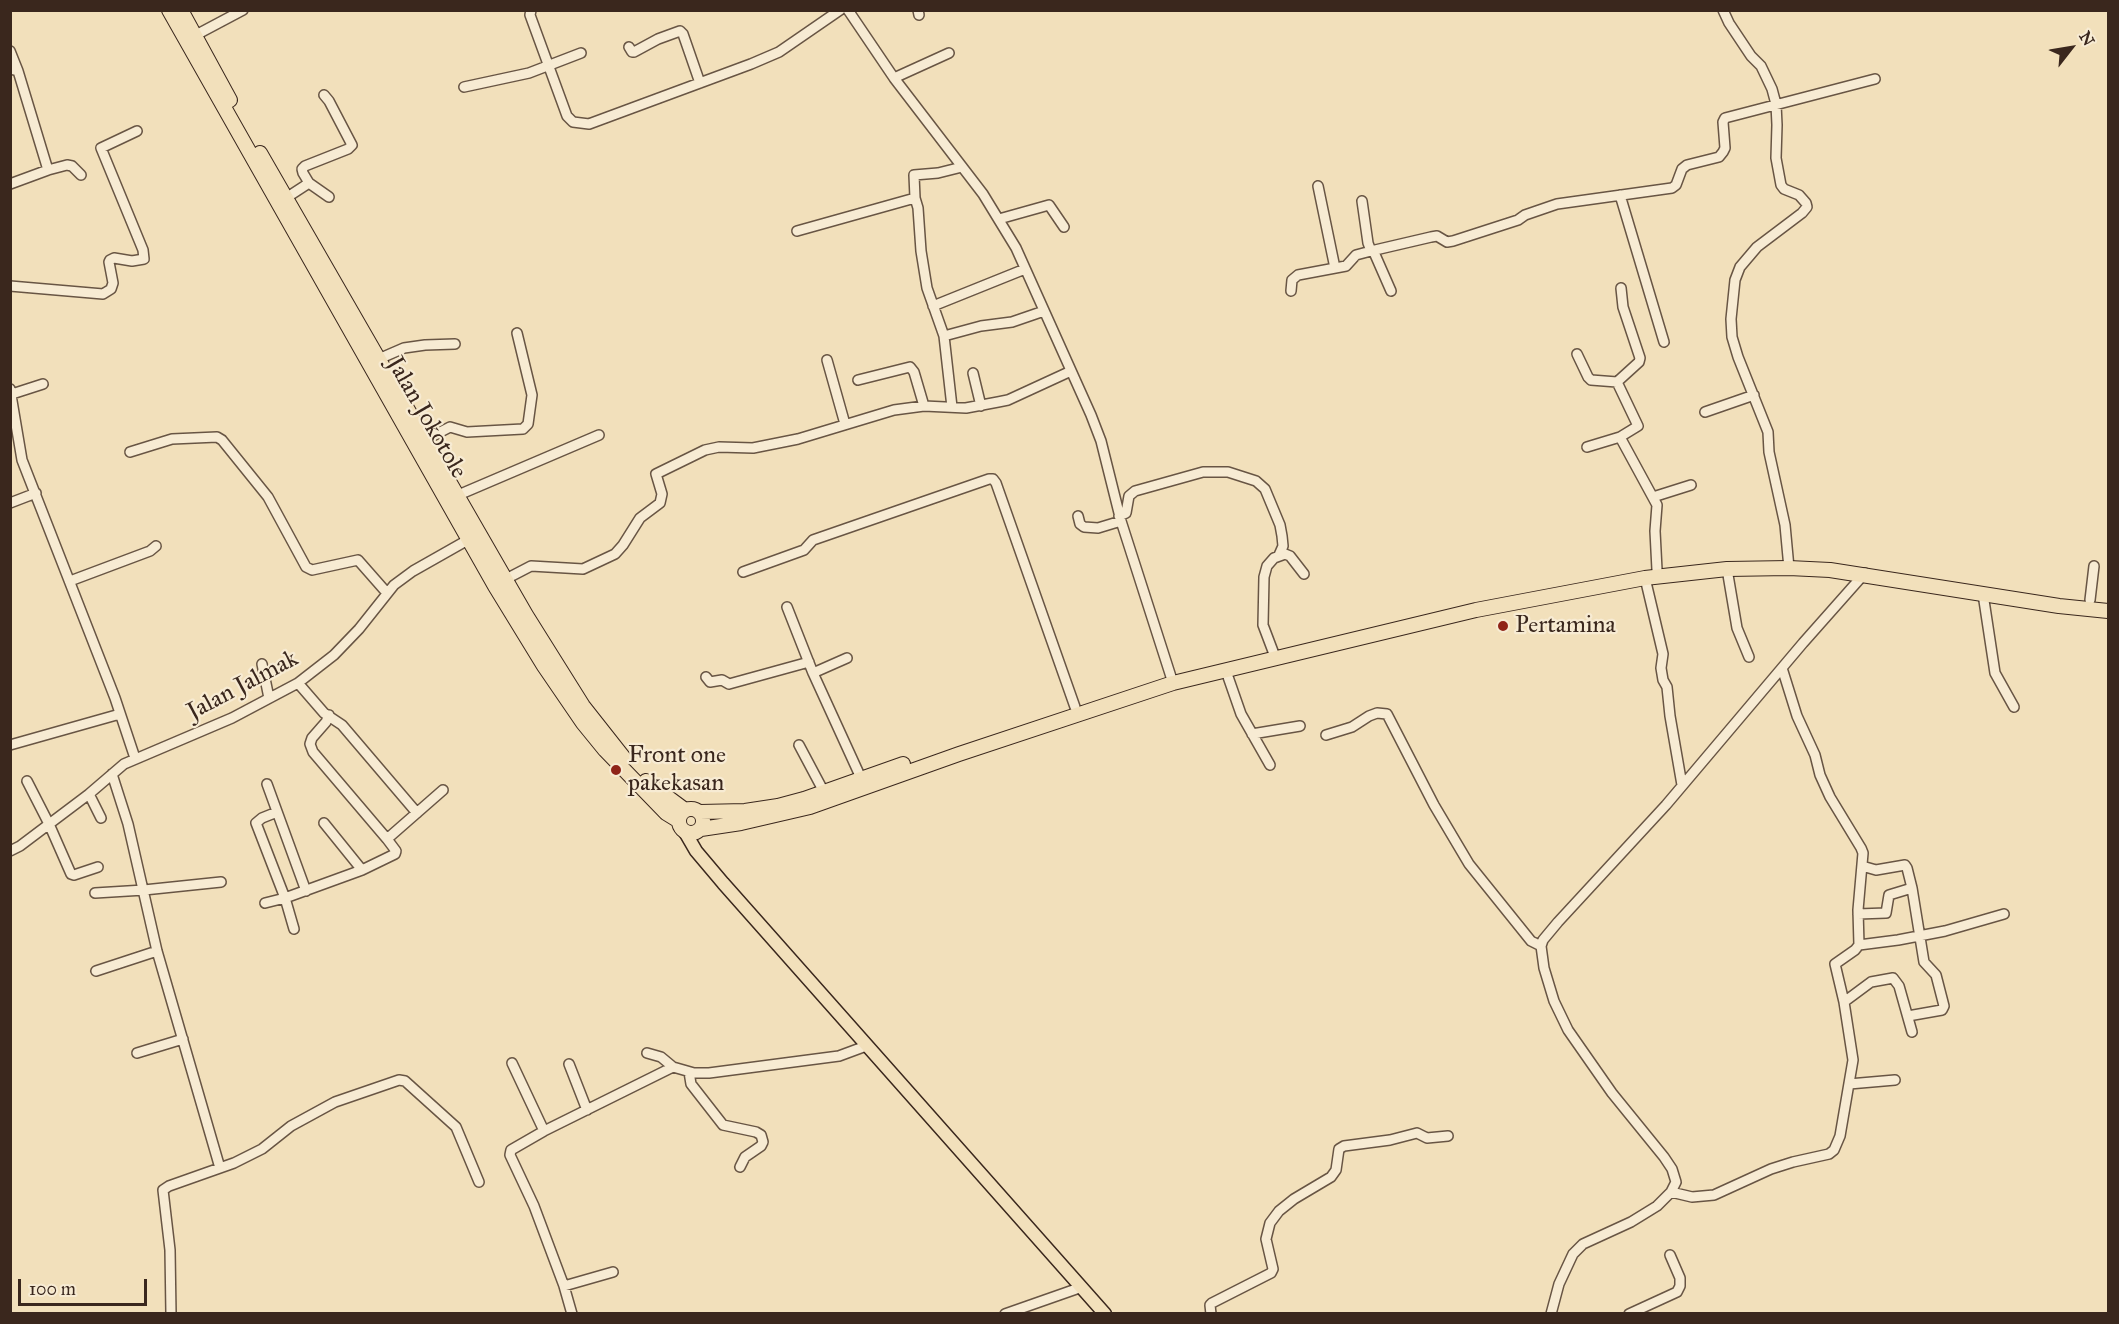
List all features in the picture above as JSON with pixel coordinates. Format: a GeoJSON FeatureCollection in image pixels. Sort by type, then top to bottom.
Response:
{"type":"FeatureCollection","features":[{"type":"Feature","properties":{"kind":"highway","name":"Jalan Jokotole"},"geometry":{"type":"LineString","coordinates":[[169,10],[186,44],[403,411],[474,536],[506,579],[566,679],[603,733],[689,825]]}},
{"type":"Feature","properties":{"kind":"highway","name":"Jalan Jokotole"},"geometry":{"type":"LineString","coordinates":[[181,10],[374,362]]}},
{"type":"Feature","properties":{"kind":"highway","name":"Jalan Jokotole"},"geometry":{"type":"LineString","coordinates":[[403,411],[424,440],[456,496],[495,586],[583,723],[605,750],[666,813],[689,825]]}},
{"type":"Feature","properties":{"kind":"highway"},"geometry":{"type":"LineString","coordinates":[[689,825],[741,824],[810,807],[934,758],[1075,707],[1172,680],[1475,604],[1657,570],[1726,561],[1789,565],[1866,572],[1984,589],[2109,603]]}},
{"type":"Feature","properties":{"kind":"highway"},"geometry":{"type":"LineString","coordinates":[[689,825],[704,820],[700,812],[745,811],[778,806],[1172,680],[1226,671],[1476,610],[1645,578],[1789,565]]}},
{"type":"Feature","properties":{"kind":"highway"},"geometry":{"type":"LineString","coordinates":[[1866,572],[1983,594],[2109,611]]}},
{"type":"Feature","properties":{"kind":"main road"},"geometry":{"type":"LineString","coordinates":[[689,825],[704,861],[1105,1314]]}},
{"type":"Feature","properties":{"kind":"street"},"geometry":{"type":"LineString","coordinates":[[194,36],[243,10]]}},
{"type":"Feature","properties":{"kind":"street"},"geometry":{"type":"LineString","coordinates":[[531,10],[530,15],[567,116],[578,124],[588,124],[752,64],[784,50],[840,10]]}},
{"type":"Feature","properties":{"kind":"street"},"geometry":{"type":"LineString","coordinates":[[1724,10],[1729,23],[1767,76],[1776,104],[1778,175],[1784,189],[1799,195],[1807,207],[1748,256],[1735,280],[1731,302],[1732,337],[1737,357],[1767,432],[1769,452],[1785,525],[1789,565]]}},
{"type":"Feature","properties":{"kind":"street"},"geometry":{"type":"LineString","coordinates":[[852,12],[894,78],[999,219],[1025,269],[1092,415],[1101,441],[1120,518],[1172,680]]}},
{"type":"Feature","properties":{"kind":"street"},"geometry":{"type":"LineString","coordinates":[[629,46],[634,52],[658,39],[680,31],[700,83]]}},
{"type":"Feature","properties":{"kind":"street"},"geometry":{"type":"LineString","coordinates":[[10,51],[14,70],[48,170]]}},
{"type":"Feature","properties":{"kind":"street"},"geometry":{"type":"LineString","coordinates":[[464,87],[548,66],[581,53]]}},
{"type":"Feature","properties":{"kind":"street"},"geometry":{"type":"LineString","coordinates":[[894,78],[949,53]]}},
{"type":"Feature","properties":{"kind":"street"},"geometry":{"type":"LineString","coordinates":[[1291,291],[1292,280],[1298,275],[1346,266],[1356,255],[1437,236],[1447,242],[1453,241],[1518,220],[1525,215],[1557,204],[1672,188],[1676,185],[1682,169],[1688,165],[1719,157],[1723,152],[1725,118],[1875,78]]}},
{"type":"Feature","properties":{"kind":"street"},"geometry":{"type":"LineString","coordinates":[[324,95],[351,145],[348,149],[305,166],[303,173],[309,183],[329,197]]}},
{"type":"Feature","properties":{"kind":"street"},"geometry":{"type":"LineString","coordinates":[[10,286],[103,294],[111,290],[113,283],[110,260],[114,258],[132,261],[144,259],[143,250],[101,148],[138,131]]}},
{"type":"Feature","properties":{"kind":"street"},"geometry":{"type":"LineString","coordinates":[[10,184],[67,165],[72,166],[81,175]]}},
{"type":"Feature","properties":{"kind":"street"},"geometry":{"type":"LineString","coordinates":[[952,407],[944,336],[927,288],[914,174],[938,173],[962,168]]}},
{"type":"Feature","properties":{"kind":"street"},"geometry":{"type":"LineString","coordinates":[[285,198],[309,183]]}},
{"type":"Feature","properties":{"kind":"street"},"geometry":{"type":"LineString","coordinates":[[1318,186],[1335,268]]}},
{"type":"Feature","properties":{"kind":"street"},"geometry":{"type":"LineString","coordinates":[[1620,195],[1664,342]]}},
{"type":"Feature","properties":{"kind":"street"},"geometry":{"type":"LineString","coordinates":[[797,231],[915,198]]}},
{"type":"Feature","properties":{"kind":"street"},"geometry":{"type":"LineString","coordinates":[[1362,201],[1368,243],[1391,291]]}},
{"type":"Feature","properties":{"kind":"street"},"geometry":{"type":"LineString","coordinates":[[999,219],[1049,205],[1064,227]]}},
{"type":"Feature","properties":{"kind":"street"},"geometry":{"type":"LineString","coordinates":[[933,306],[1025,269]]}},
{"type":"Feature","properties":{"kind":"street"},"geometry":{"type":"LineString","coordinates":[[1577,354],[1591,380],[1617,382],[1639,362],[1640,358],[1623,307],[1621,288]]}},
{"type":"Feature","properties":{"kind":"street"},"geometry":{"type":"LineString","coordinates":[[944,336],[981,326],[1012,322],[1044,311]]}},
{"type":"Feature","properties":{"kind":"street"},"geometry":{"type":"LineString","coordinates":[[424,440],[450,427],[467,432],[523,429],[528,424],[532,395],[517,333]]}},
{"type":"Feature","properties":{"kind":"street"},"geometry":{"type":"LineString","coordinates":[[374,362],[404,348],[431,344],[455,344]]}},
{"type":"Feature","properties":{"kind":"street"},"geometry":{"type":"LineString","coordinates":[[827,360],[845,424]]}},
{"type":"Feature","properties":{"kind":"street"},"geometry":{"type":"LineString","coordinates":[[858,380],[910,367],[914,372],[924,406]]}},
{"type":"Feature","properties":{"kind":"street"},"geometry":{"type":"LineString","coordinates":[[506,579],[531,566],[583,569],[615,554],[623,546],[640,518],[660,502],[662,494],[656,474],[705,450],[719,447],[753,448],[812,436],[845,424],[924,406],[981,406],[1008,400],[1071,371]]}},
{"type":"Feature","properties":{"kind":"street"},"geometry":{"type":"LineString","coordinates":[[973,374],[981,406]]}},
{"type":"Feature","properties":{"kind":"street"},"geometry":{"type":"LineString","coordinates":[[1587,447],[1620,436],[1638,426],[1617,382]]}},
{"type":"Feature","properties":{"kind":"street"},"geometry":{"type":"LineString","coordinates":[[43,384],[11,391],[22,460],[70,581],[135,758]]}},
{"type":"Feature","properties":{"kind":"street"},"geometry":{"type":"LineString","coordinates":[[1705,412],[1754,395]]}},
{"type":"Feature","properties":{"kind":"street"},"geometry":{"type":"LineString","coordinates":[[456,496],[599,435]]}},
{"type":"Feature","properties":{"kind":"street"},"geometry":{"type":"LineString","coordinates":[[1620,436],[1657,505],[1655,531],[1657,570]]}},
{"type":"Feature","properties":{"kind":"street"},"geometry":{"type":"LineString","coordinates":[[130,452],[172,439],[217,437],[222,440],[268,497],[306,567],[312,570],[358,560],[387,593]]}},
{"type":"Feature","properties":{"kind":"street"},"geometry":{"type":"LineString","coordinates":[[10,460],[22,460]]}},
{"type":"Feature","properties":{"kind":"street"},"geometry":{"type":"LineString","coordinates":[[1078,516],[1080,524],[1084,527],[1098,528],[1126,513],[1129,496],[1135,491],[1203,472],[1228,472],[1256,481],[1265,489],[1280,525],[1283,546],[1279,555]]}},
{"type":"Feature","properties":{"kind":"street"},"geometry":{"type":"LineString","coordinates":[[743,572],[804,549],[813,540],[993,479],[1075,707]]}},
{"type":"Feature","properties":{"kind":"street"},"geometry":{"type":"LineString","coordinates":[[1653,497],[1691,485]]}},
{"type":"Feature","properties":{"kind":"street"},"geometry":{"type":"LineString","coordinates":[[10,503],[36,493]]}},
{"type":"Feature","properties":{"kind":"street","name":"Jalan Jalmak"},"geometry":{"type":"LineString","coordinates":[[10,851],[89,794],[124,764],[232,718],[298,683],[334,655],[359,629],[394,585],[413,571],[474,536]]}},
{"type":"Feature","properties":{"kind":"street"},"geometry":{"type":"LineString","coordinates":[[70,581],[150,551],[156,546]]}},
{"type":"Feature","properties":{"kind":"street"},"geometry":{"type":"LineString","coordinates":[[1274,654],[1263,626],[1264,577],[1274,558],[1285,554],[1290,556],[1304,574]]}},
{"type":"Feature","properties":{"kind":"street"},"geometry":{"type":"LineString","coordinates":[[2090,600],[2094,566]]}},
{"type":"Feature","properties":{"kind":"street"},"geometry":{"type":"LineString","coordinates":[[1728,569],[1737,628],[1749,657]]}},
{"type":"Feature","properties":{"kind":"street"},"geometry":{"type":"LineString","coordinates":[[1551,1314],[1559,1284],[1573,1254],[1583,1244],[1631,1222],[1657,1206],[1671,1192],[1676,1182],[1672,1169],[1612,1093],[1559,1015],[1544,968],[1540,946],[1558,922],[1682,785],[1866,572]]}},
{"type":"Feature","properties":{"kind":"street"},"geometry":{"type":"LineString","coordinates":[[1645,578],[1663,654],[1663,680],[1667,687],[1682,785]]}},
{"type":"Feature","properties":{"kind":"street"},"geometry":{"type":"LineString","coordinates":[[1983,594],[1995,673],[2014,707]]}},
{"type":"Feature","properties":{"kind":"street"},"geometry":{"type":"LineString","coordinates":[[788,607],[808,662],[861,778]]}},
{"type":"Feature","properties":{"kind":"street"},"geometry":{"type":"LineString","coordinates":[[813,673],[847,658]]}},
{"type":"Feature","properties":{"kind":"street"},"geometry":{"type":"LineString","coordinates":[[706,677],[710,682],[722,680],[729,684],[808,662]]}},
{"type":"Feature","properties":{"kind":"street"},"geometry":{"type":"LineString","coordinates":[[262,664],[269,698]]}},
{"type":"Feature","properties":{"kind":"street"},"geometry":{"type":"LineString","coordinates":[[1671,1192],[1692,1197],[1714,1195],[1771,1169],[1829,1154],[1834,1150],[1840,1136],[1853,1060],[1844,1002],[1835,964],[1859,945],[1858,914],[1862,848],[1830,797],[1820,775],[1815,755],[1797,716],[1782,668]]}},
{"type":"Feature","properties":{"kind":"street"},"geometry":{"type":"LineString","coordinates":[[1226,671],[1241,714],[1270,765]]}},
{"type":"Feature","properties":{"kind":"street"},"geometry":{"type":"LineString","coordinates":[[298,683],[324,713],[349,732],[417,813]]}},
{"type":"Feature","properties":{"kind":"street"},"geometry":{"type":"LineString","coordinates":[[1326,735],[1352,727],[1377,713],[1387,714],[1434,805],[1469,864],[1531,941],[1540,946]]}},
{"type":"Feature","properties":{"kind":"street"},"geometry":{"type":"LineString","coordinates":[[10,745],[120,714]]}},
{"type":"Feature","properties":{"kind":"street"},"geometry":{"type":"LineString","coordinates":[[265,903],[363,870],[395,854],[396,851],[387,839],[313,752],[310,744],[312,738],[329,715]]}},
{"type":"Feature","properties":{"kind":"street"},"geometry":{"type":"LineString","coordinates":[[1252,734],[1300,726]]}},
{"type":"Feature","properties":{"kind":"street"},"geometry":{"type":"LineString","coordinates":[[799,745],[824,792]]}},
{"type":"Feature","properties":{"kind":"street"},"geometry":{"type":"LineString","coordinates":[[112,774],[128,824],[157,951],[220,1167]]}},
{"type":"Feature","properties":{"kind":"street"},"geometry":{"type":"LineString","coordinates":[[27,781],[72,875],[98,867]]}},
{"type":"Feature","properties":{"kind":"street"},"geometry":{"type":"LineString","coordinates":[[267,784],[306,891]]}},
{"type":"Feature","properties":{"kind":"street"},"geometry":{"type":"LineString","coordinates":[[387,839],[444,790]]}},
{"type":"Feature","properties":{"kind":"street"},"geometry":{"type":"LineString","coordinates":[[89,794],[101,818]]}},
{"type":"Feature","properties":{"kind":"street"},"geometry":{"type":"LineString","coordinates":[[277,812],[256,823],[285,898],[294,929]]}},
{"type":"Feature","properties":{"kind":"street"},"geometry":{"type":"LineString","coordinates":[[324,823],[363,870]]}},
{"type":"Feature","properties":{"kind":"street"},"geometry":{"type":"LineString","coordinates":[[1862,866],[1875,870],[1905,865],[1907,868],[1924,962],[1936,975],[1944,1008],[1908,1016]]}},
{"type":"Feature","properties":{"kind":"street"},"geometry":{"type":"LineString","coordinates":[[95,893],[221,882]]}},
{"type":"Feature","properties":{"kind":"street"},"geometry":{"type":"LineString","coordinates":[[1858,914],[1886,913],[1889,894],[1912,888]]}},
{"type":"Feature","properties":{"kind":"street"},"geometry":{"type":"LineString","coordinates":[[1859,945],[1920,936],[2004,914]]}},
{"type":"Feature","properties":{"kind":"street"},"geometry":{"type":"LineString","coordinates":[[96,971],[157,951]]}},
{"type":"Feature","properties":{"kind":"street"},"geometry":{"type":"LineString","coordinates":[[1844,1002],[1871,982],[1893,978],[1899,986],[1912,1032]]}},
{"type":"Feature","properties":{"kind":"street"},"geometry":{"type":"LineString","coordinates":[[137,1053],[183,1039]]}},
{"type":"Feature","properties":{"kind":"street"},"geometry":{"type":"LineString","coordinates":[[647,1053],[661,1057],[673,1067],[689,1072],[708,1073],[762,1065],[792,1064],[839,1056],[866,1046]]}},
{"type":"Feature","properties":{"kind":"street"},"geometry":{"type":"LineString","coordinates":[[513,1063],[544,1131]]}},
{"type":"Feature","properties":{"kind":"street"},"geometry":{"type":"LineString","coordinates":[[569,1064],[587,1110]]}},
{"type":"Feature","properties":{"kind":"street"},"geometry":{"type":"LineString","coordinates":[[572,1314],[534,1206],[509,1152],[544,1131],[673,1067]]}},
{"type":"Feature","properties":{"kind":"street"},"geometry":{"type":"LineString","coordinates":[[689,1072],[691,1084],[723,1125],[761,1135],[763,1142],[761,1146],[745,1157],[740,1167]]}},
{"type":"Feature","properties":{"kind":"street"},"geometry":{"type":"LineString","coordinates":[[171,1314],[170,1250],[163,1190],[262,1149],[291,1126],[321,1107],[399,1080],[405,1080],[456,1127],[479,1182]]}},
{"type":"Feature","properties":{"kind":"street"},"geometry":{"type":"LineString","coordinates":[[1849,1084],[1894,1080]]}},
{"type":"Feature","properties":{"kind":"street"},"geometry":{"type":"LineString","coordinates":[[1211,1314],[1210,1305],[1212,1303],[1271,1273],[1273,1269],[1266,1239],[1270,1222],[1294,1199],[1331,1177],[1336,1170],[1339,1149],[1344,1146],[1390,1140],[1417,1133],[1427,1138],[1448,1136]]}},
{"type":"Feature","properties":{"kind":"street"},"geometry":{"type":"LineString","coordinates":[[1629,1314],[1677,1292],[1680,1278],[1670,1256]]}},
{"type":"Feature","properties":{"kind":"street"},"geometry":{"type":"LineString","coordinates":[[564,1286],[613,1272]]}},
{"type":"Feature","properties":{"kind":"street"},"geometry":{"type":"LineString","coordinates":[[1005,1314],[1082,1287]]}},
{"type":"Feature","properties":{"kind":"place","name":"Pertamina"},"geometry":{"type":"Point","coordinates":[1503,626]}},
{"type":"Feature","properties":{"kind":"place","name":"Front one pakekasan"},"geometry":{"type":"Point","coordinates":[616,770]}}]}
